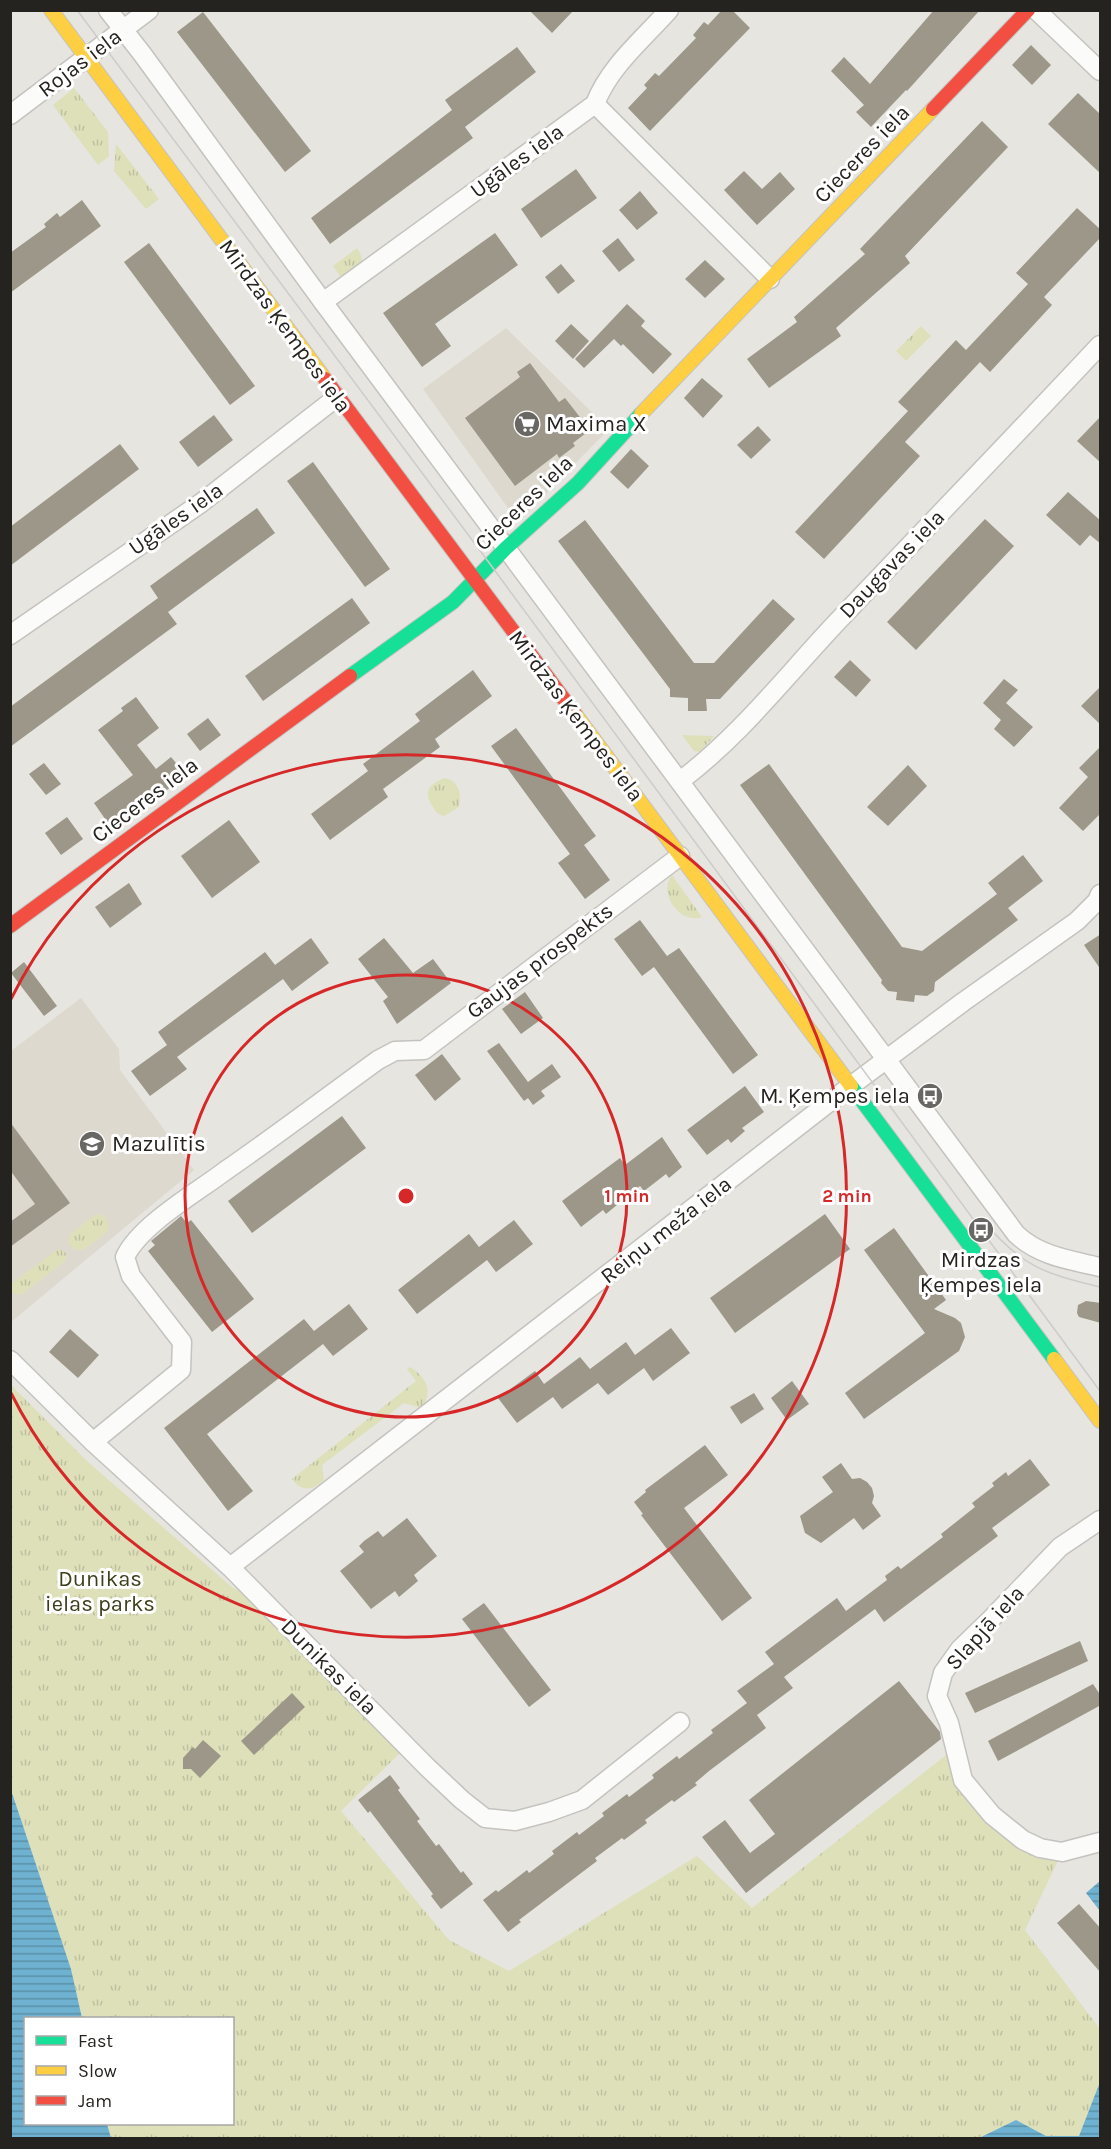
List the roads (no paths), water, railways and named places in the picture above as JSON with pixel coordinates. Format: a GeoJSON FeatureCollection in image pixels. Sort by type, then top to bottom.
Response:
{"type":"FeatureCollection","features":[{"type":"Feature","properties":{"kind":"street","name":"Mirdzas Ķempes iela"},"geometry":{"type":"LineString","coordinates":[[51,10],[1101,1421]]}},
{"type":"Feature","properties":{"kind":"street","name":"Mirdzas Ķempes iela"},"geometry":{"type":"LineString","coordinates":[[108,10],[1016,1234],[1041,1252],[1101,1267]]}},
{"type":"Feature","properties":{"kind":"street","name":"Rojas iela"},"geometry":{"type":"LineString","coordinates":[[10,115],[149,10]]}},
{"type":"Feature","properties":{"kind":"street","name":"Ugāles iela"},"geometry":{"type":"LineString","coordinates":[[323,302],[595,104],[609,76],[669,10]]}},
{"type":"Feature","properties":{"kind":"street","name":"Cieceres iela"},"geometry":{"type":"LineString","coordinates":[[10,926],[250,748],[453,602],[506,548],[578,483],[1028,10]]}},
{"type":"Feature","properties":{"kind":"street"},"geometry":{"type":"LineString","coordinates":[[1036,10],[1101,71]]}},
{"type":"Feature","properties":{"kind":"street"},"geometry":{"type":"LineString","coordinates":[[595,104],[770,279]]}},
{"type":"Feature","properties":{"kind":"street","name":"Daugavas iela"},"geometry":{"type":"LineString","coordinates":[[680,780],[697,768],[756,711],[834,625],[1101,345]]}},
{"type":"Feature","properties":{"kind":"street","name":"Ugāles iela"},"geometry":{"type":"LineString","coordinates":[[10,635],[201,503],[337,397]]}},
{"type":"Feature","properties":{"kind":"street","name":"Gaujas prospekts"},"geometry":{"type":"LineString","coordinates":[[93,1442],[181,1370],[182,1342],[131,1276],[125,1257],[143,1232],[194,1192],[378,1060],[395,1051],[424,1050],[680,856]]}},
{"type":"Feature","properties":{"kind":"street","name":"Reiņu meža iela"},"geometry":{"type":"LineString","coordinates":[[230,1567],[852,1086],[963,1002],[1077,921],[1101,894]]}},
{"type":"Feature","properties":{"kind":"street","name":"Dunikas iela"},"geometry":{"type":"LineString","coordinates":[[10,1360],[93,1442],[230,1567],[419,1758],[462,1800],[485,1818],[515,1821],[582,1800],[680,1722]]}},
{"type":"Feature","properties":{"kind":"street","name":"Slapjā iela"},"geometry":{"type":"LineString","coordinates":[[1101,1520],[1060,1547],[960,1649],[943,1673],[937,1696],[948,1723],[963,1780],[992,1815],[1023,1840],[1040,1848],[1062,1852],[1101,1842]]}},
{"type":"Feature","properties":{"kind":"water"},"geometry":{"type":"Polygon","coordinates":[[[11,1790],[71,1969],[82,2017],[24,2017],[24,2125],[107,2125],[111,2138],[11,2138],[11,1790]]]}},
{"type":"Feature","properties":{"kind":"water"},"geometry":{"type":"Polygon","coordinates":[[[1100,1881],[1100,1911],[1086,1893],[1100,1881]]]}},
{"type":"Feature","properties":{"kind":"water"},"geometry":{"type":"Polygon","coordinates":[[[1100,2082],[1100,2138],[979,2138],[1016,2120],[1046,2136],[1079,2136],[1100,2082]]]}},
{"type":"Feature","properties":{"kind":"tram line"},"geometry":{"type":"LineString","coordinates":[[77,10],[490,564],[1100,1391]]}},
{"type":"Feature","properties":{"kind":"tram line"},"geometry":{"type":"LineString","coordinates":[[985,1223],[1012,1250],[1036,1267],[1100,1287]]}},
{"type":"Feature","properties":{"kind":"place","name":"Maxima X"},"geometry":{"type":"Point","coordinates":[527,424]}},
{"type":"Feature","properties":{"kind":"place","name":"M. Ķempes iela"},"geometry":{"type":"Point","coordinates":[930,1096]}},
{"type":"Feature","properties":{"kind":"place","name":"Mazulītis"},"geometry":{"type":"Point","coordinates":[92,1144]}},
{"type":"Feature","properties":{"kind":"place","name":"Mirdzas Ķempes iela"},"geometry":{"type":"Point","coordinates":[981,1230]}},
{"type":"Feature","properties":{"kind":"park label","name":"Dunikas ielas parks"},"geometry":{"type":"Point","coordinates":[100,1592]}}]}
